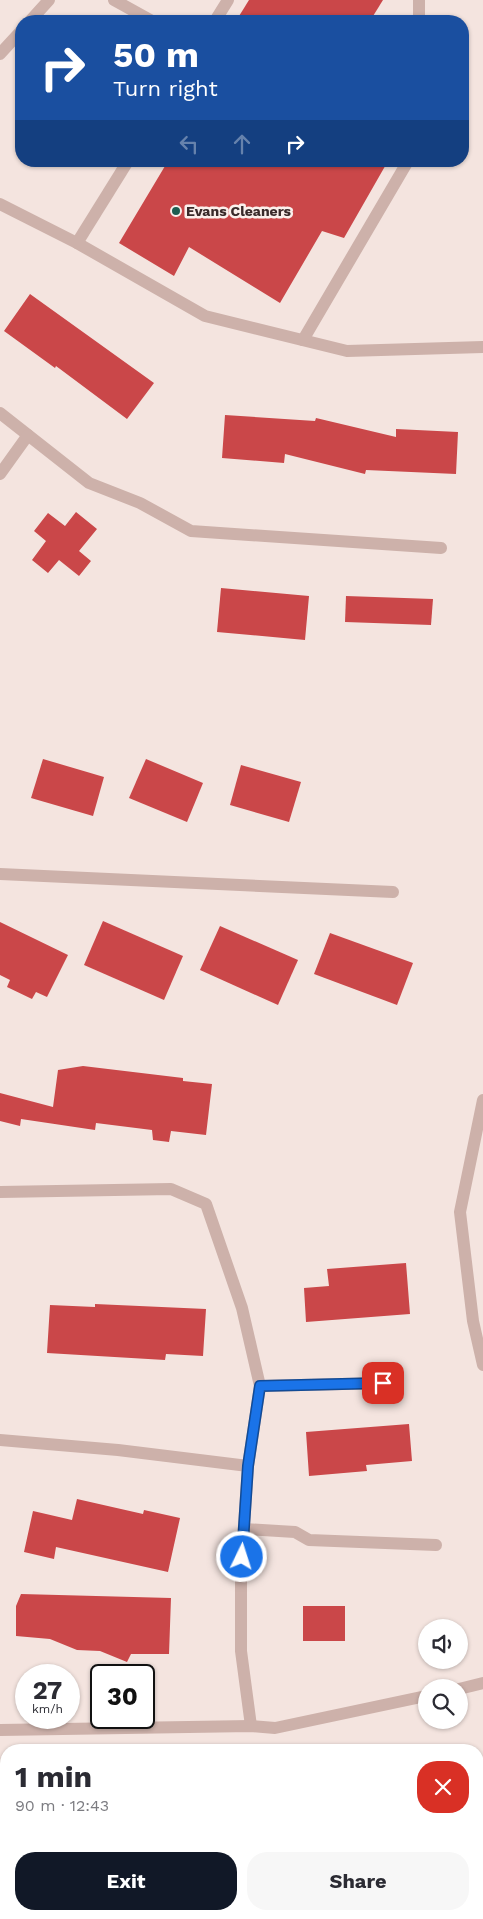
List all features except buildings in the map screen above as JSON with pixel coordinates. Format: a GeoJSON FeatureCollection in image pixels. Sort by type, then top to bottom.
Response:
{"type":"FeatureCollection","features":[{"type":"Feature","properties":{"kind":"street"},"geometry":{"type":"LineString","coordinates":[[35,15],[49,0]]}},
{"type":"Feature","properties":{"kind":"street"},"geometry":{"type":"LineString","coordinates":[[114,0],[141,15]]}},
{"type":"Feature","properties":{"kind":"street"},"geometry":{"type":"LineString","coordinates":[[218,15],[228,0]]}},
{"type":"Feature","properties":{"kind":"street"},"geometry":{"type":"LineString","coordinates":[[419,0],[419,15]]}},
{"type":"Feature","properties":{"kind":"street"},"geometry":{"type":"LineString","coordinates":[[0,54],[15,38]]}},
{"type":"Feature","properties":{"kind":"street"},"geometry":{"type":"LineString","coordinates":[[77,243],[124,167]]}},
{"type":"Feature","properties":{"kind":"street"},"geometry":{"type":"LineString","coordinates":[[302,340],[404,167]]}},
{"type":"Feature","properties":{"kind":"street"},"geometry":{"type":"LineString","coordinates":[[0,204],[77,243],[205,316],[347,351],[483,347]]}},
{"type":"Feature","properties":{"kind":"street"},"geometry":{"type":"LineString","coordinates":[[0,413],[89,483],[140,503],[191,531],[440,548]]}},
{"type":"Feature","properties":{"kind":"street"},"geometry":{"type":"LineString","coordinates":[[0,474],[28,435]]}},
{"type":"Feature","properties":{"kind":"street"},"geometry":{"type":"LineString","coordinates":[[0,874],[393,892]]}},
{"type":"Feature","properties":{"kind":"street"},"geometry":{"type":"LineString","coordinates":[[483,1100],[460,1212],[473,1320],[483,1365]]}},
{"type":"Feature","properties":{"kind":"street"},"geometry":{"type":"LineString","coordinates":[[0,1192],[171,1189],[206,1204],[242,1308],[260,1386],[248,1466],[241,1570],[240,1651],[251,1726]]}},
{"type":"Feature","properties":{"kind":"street"},"geometry":{"type":"LineString","coordinates":[[260,1386],[383,1383]]}},
{"type":"Feature","properties":{"kind":"street"},"geometry":{"type":"LineString","coordinates":[[0,1440],[118,1450],[248,1466]]}},
{"type":"Feature","properties":{"kind":"street"},"geometry":{"type":"LineString","coordinates":[[244,1529],[295,1532],[308,1540],[436,1545]]}},
{"type":"Feature","properties":{"kind":"street"},"geometry":{"type":"LineString","coordinates":[[468,1686],[483,1683]]}},
{"type":"Feature","properties":{"kind":"street"},"geometry":{"type":"LineString","coordinates":[[0,1730],[251,1726],[275,1728],[418,1698]]}},
{"type":"Feature","properties":{"kind":"place","name":"Evans Cleaners"},"geometry":{"type":"Point","coordinates":[176,211]}},
{"type":"Feature","properties":{"kind":"route"},"geometry":{"type":"LineString","coordinates":[[242,1557],[248,1466],[260,1386],[383,1383]]}}]}
